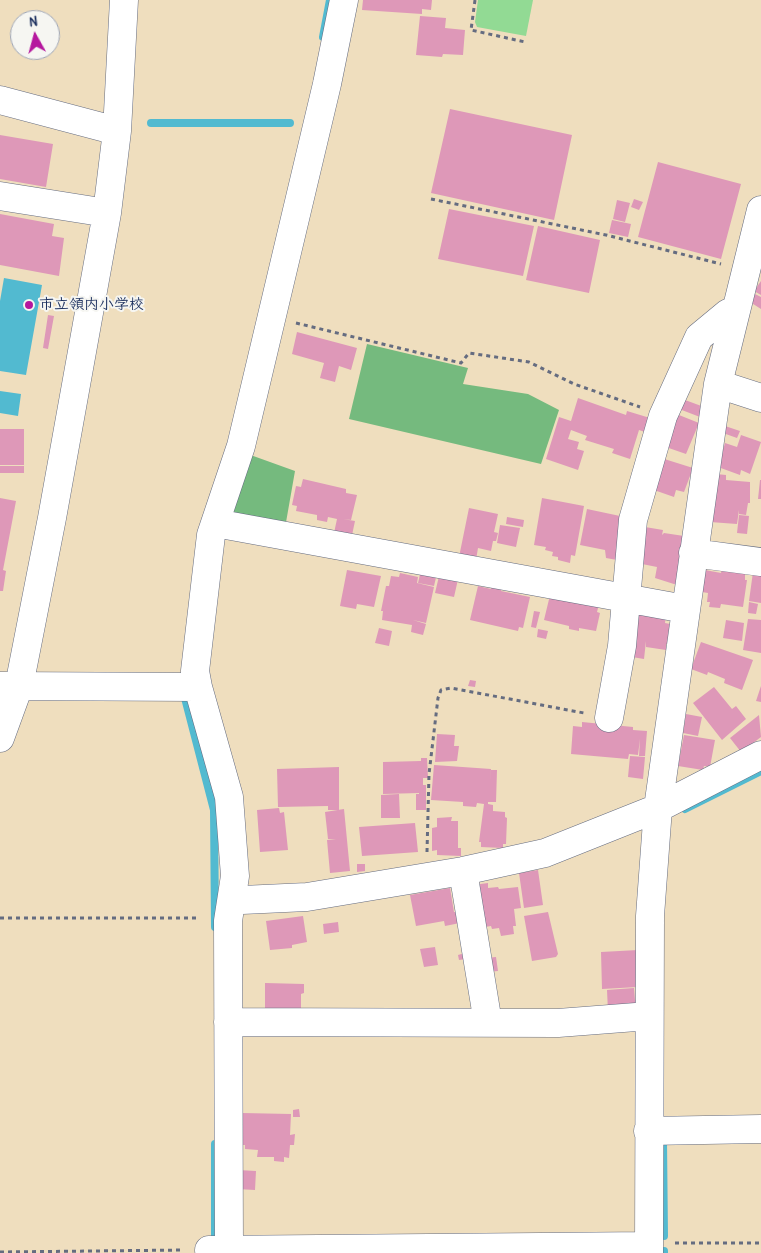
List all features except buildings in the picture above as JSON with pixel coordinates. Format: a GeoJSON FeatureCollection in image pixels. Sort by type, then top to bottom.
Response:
{"type":"FeatureCollection","features":[{"type":"Feature","properties":{"kind":"street"},"geometry":{"type":"LineString","coordinates":[[0,738],[9,686],[52,518],[107,213],[117,131],[124,0]]}},
{"type":"Feature","properties":{"kind":"street"},"geometry":{"type":"LineString","coordinates":[[344,0],[327,84],[241,446],[211,535],[195,671],[229,797],[235,876],[228,922],[228,1022],[223,1251],[649,1247],[650,916],[658,808],[718,384],[745,270],[759,222]]}},
{"type":"Feature","properties":{"kind":"street"},"geometry":{"type":"LineString","coordinates":[[0,100],[117,131]]}},
{"type":"Feature","properties":{"kind":"street"},"geometry":{"type":"LineString","coordinates":[[0,196],[107,213]]}},
{"type":"Feature","properties":{"kind":"street"},"geometry":{"type":"LineString","coordinates":[[609,718],[622,646],[628,598],[633,520],[663,416],[699,337],[728,313],[735,310]]}},
{"type":"Feature","properties":{"kind":"street"},"geometry":{"type":"LineString","coordinates":[[718,384],[761,398]]}},
{"type":"Feature","properties":{"kind":"street"},"geometry":{"type":"LineString","coordinates":[[215,523],[685,609]]}},
{"type":"Feature","properties":{"kind":"street"},"geometry":{"type":"LineString","coordinates":[[693,553],[761,562]]}},
{"type":"Feature","properties":{"kind":"street"},"geometry":{"type":"LineString","coordinates":[[9,686],[198,687]]}},
{"type":"Feature","properties":{"kind":"street"},"geometry":{"type":"LineString","coordinates":[[232,896],[242,900],[308,897],[463,871],[545,853],[658,808],[761,755]]}},
{"type":"Feature","properties":{"kind":"street"},"geometry":{"type":"LineString","coordinates":[[463,871],[488,1023]]}},
{"type":"Feature","properties":{"kind":"street"},"geometry":{"type":"LineString","coordinates":[[228,1022],[558,1023],[649,1016]]}},
{"type":"Feature","properties":{"kind":"street"},"geometry":{"type":"LineString","coordinates":[[648,1131],[761,1129]]}},
{"type":"Feature","properties":{"kind":"path"},"geometry":{"type":"LineString","coordinates":[[475,0],[472,30],[525,42]]}},
{"type":"Feature","properties":{"kind":"path"},"geometry":{"type":"LineString","coordinates":[[431,199],[606,235],[745,270]]}},
{"type":"Feature","properties":{"kind":"path"},"geometry":{"type":"LineString","coordinates":[[271,317],[461,363],[469,353],[529,362],[574,384],[663,416]]}},
{"type":"Feature","properties":{"kind":"path"},"geometry":{"type":"LineString","coordinates":[[427,877],[429,774],[438,698],[441,690],[451,688],[609,718]]}},
{"type":"Feature","properties":{"kind":"path"},"geometry":{"type":"LineString","coordinates":[[0,918],[197,918]]}},
{"type":"Feature","properties":{"kind":"path"},"geometry":{"type":"LineString","coordinates":[[649,1247],[761,1243]]}},
{"type":"Feature","properties":{"kind":"path"},"geometry":{"type":"LineString","coordinates":[[0,1252],[223,1251]]}},
{"type":"Feature","properties":{"kind":"green space"},"geometry":{"type":"Polygon","coordinates":[[[478,0],[533,0],[526,36],[477,27],[475,22],[478,0]]]}},
{"type":"Feature","properties":{"kind":"green space"},"geometry":{"type":"Polygon","coordinates":[[[367,344],[468,368],[463,384],[528,394],[559,410],[541,464],[349,419],[367,344]]]}},
{"type":"Feature","properties":{"kind":"green space"},"geometry":{"type":"Polygon","coordinates":[[[245,453],[295,471],[285,528],[228,516],[245,453]]]}},
{"type":"Feature","properties":{"kind":"water"},"geometry":{"type":"Polygon","coordinates":[[[4,278],[42,285],[26,375],[0,371],[0,301],[4,278]]]}},
{"type":"Feature","properties":{"kind":"water"},"geometry":{"type":"Polygon","coordinates":[[[0,391],[21,394],[18,416],[0,413],[0,391]]]}},
{"type":"Feature","properties":{"kind":"waterway"},"geometry":{"type":"LineString","coordinates":[[323,37],[330,0]]}},
{"type":"Feature","properties":{"kind":"waterway"},"geometry":{"type":"LineString","coordinates":[[151,123],[290,123]]}},
{"type":"Feature","properties":{"kind":"waterway"},"geometry":{"type":"LineString","coordinates":[[185,698],[214,810],[215,927]]}},
{"type":"Feature","properties":{"kind":"waterway"},"geometry":{"type":"LineString","coordinates":[[685,809],[761,771]]}},
{"type":"Feature","properties":{"kind":"waterway"},"geometry":{"type":"LineString","coordinates":[[664,1236],[663,1141],[669,1141]]}},
{"type":"Feature","properties":{"kind":"waterway"},"geometry":{"type":"LineString","coordinates":[[215,1144],[215,1239]]}},
{"type":"Feature","properties":{"kind":"place","name":"市立領内小学校"},"geometry":{"type":"Point","coordinates":[29,305]}}]}
